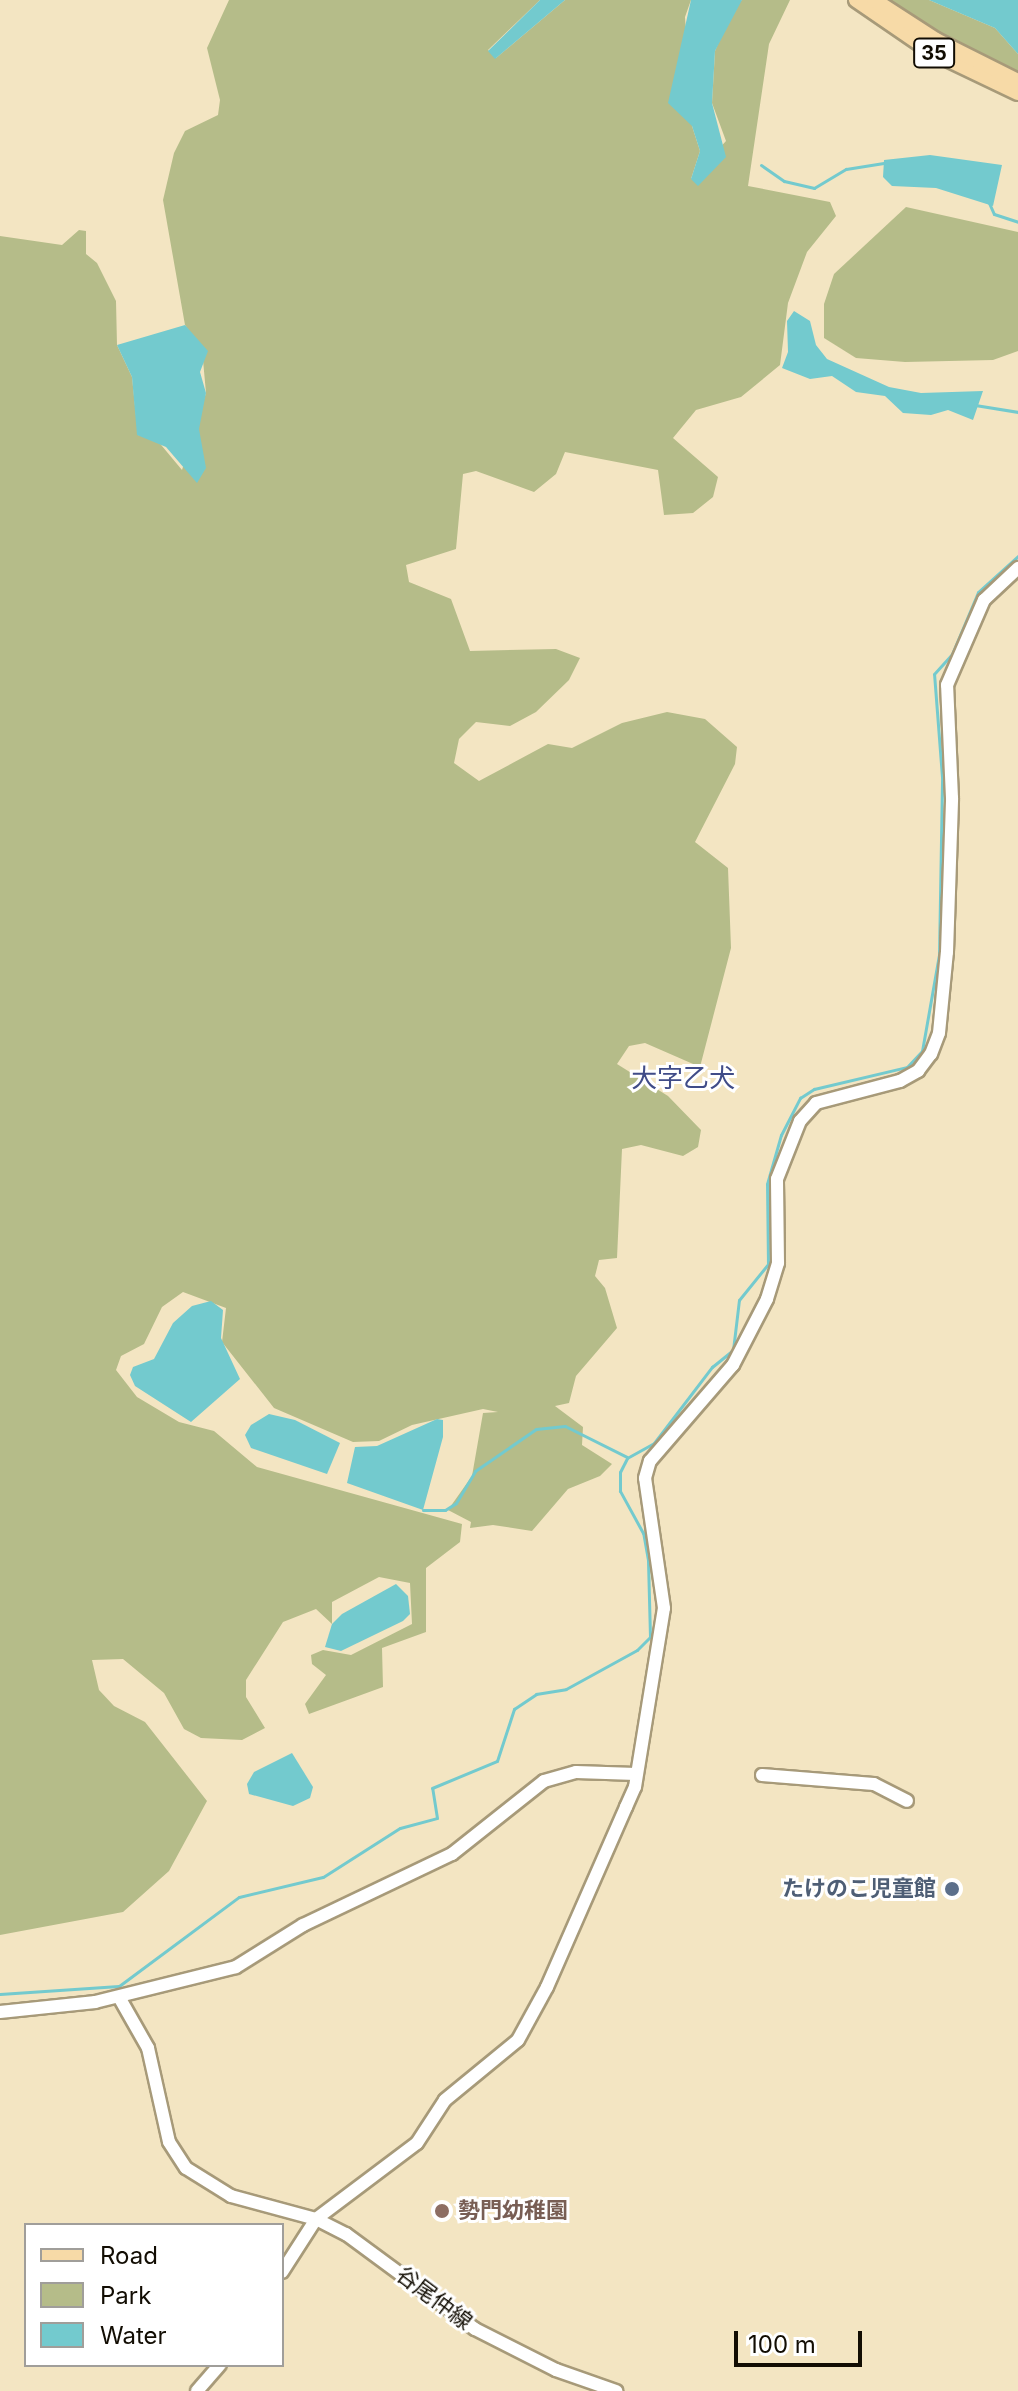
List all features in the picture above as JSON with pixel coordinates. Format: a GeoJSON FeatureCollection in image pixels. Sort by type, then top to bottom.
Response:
{"type":"FeatureCollection","features":[{"type":"Feature","properties":{"kind":"main road","name":"35"},"geometry":{"type":"LineString","coordinates":[[856,0],[932,52],[1018,93]]}},
{"type":"Feature","properties":{"kind":"main road","name":"35"},"geometry":{"type":"LineString","coordinates":[[874,0],[936,40],[1018,81]]}},
{"type":"Feature","properties":{"kind":"street"},"geometry":{"type":"LineString","coordinates":[[284,2269],[316,2219],[417,2143],[445,2100],[518,2040],[566,1944],[636,1774],[664,1608],[645,1478],[650,1461],[733,1365],[767,1299],[778,1263],[777,1179],[800,1121],[816,1103],[900,1081],[918,1071],[931,1054],[939,1033],[947,952],[952,798],[947,685],[984,600],[1018,568]]}},
{"type":"Feature","properties":{"kind":"street"},"geometry":{"type":"LineString","coordinates":[[0,2012],[119,1997],[236,1967],[303,1925],[452,1854],[544,1781],[576,1772],[636,1774]]}},
{"type":"Feature","properties":{"kind":"street"},"geometry":{"type":"LineString","coordinates":[[762,1775],[874,1784],[907,1801]]}},
{"type":"Feature","properties":{"kind":"street","name":"谷尾仲線"},"geometry":{"type":"LineString","coordinates":[[119,1997],[148,2048],[169,2142],[186,2168],[231,2196],[316,2219],[346,2234],[496,2341],[616,2391]]}},
{"type":"Feature","properties":{"kind":"street"},"geometry":{"type":"LineString","coordinates":[[197,2391],[218,2367]]}},
{"type":"Feature","properties":{"kind":"green space"},"geometry":{"type":"Polygon","coordinates":[[[229,0],[540,0],[488,50],[496,58],[565,0],[691,0],[685,17],[692,126],[700,151],[691,179],[726,141],[712,103],[715,51],[735,5],[742,0],[790,0],[769,44],[748,186],[830,202],[836,216],[807,252],[788,303],[780,365],[741,397],[696,410],[673,438],[718,477],[713,497],[693,513],[664,515],[658,470],[565,452],[556,474],[534,492],[476,471],[463,474],[456,549],[406,565],[409,582],[451,599],[470,651],[556,649],[580,658],[569,680],[536,712],[510,726],[476,722],[459,739],[454,763],[479,781],[548,744],[572,748],[622,723],[667,712],[705,719],[737,747],[735,764],[695,842],[728,868],[731,948],[700,1067],[645,1043],[629,1046],[617,1064],[668,1096],[701,1130],[698,1147],[683,1156],[641,1145],[622,1149],[617,1258],[599,1260],[595,1276],[605,1288],[617,1328],[576,1376],[569,1403],[555,1406],[583,1427],[582,1445],[612,1464],[600,1476],[568,1489],[532,1531],[493,1525],[470,1528],[471,1522],[448,1510],[472,1476],[483,1413],[498,1412],[483,1409],[412,1425],[379,1441],[353,1442],[274,1408],[222,1342],[226,1308],[183,1292],[162,1307],[144,1344],[121,1356],[116,1370],[137,1397],[179,1422],[214,1431],[257,1467],[462,1524],[460,1542],[426,1568],[426,1632],[382,1648],[383,1687],[309,1714],[305,1704],[326,1675],[312,1664],[311,1655],[323,1650],[351,1655],[412,1624],[410,1583],[379,1577],[332,1602],[332,1624],[316,1609],[283,1622],[246,1680],[246,1697],[265,1728],[242,1740],[201,1738],[184,1729],[164,1693],[123,1659],[92,1660],[99,1690],[114,1706],[145,1722],[207,1801],[169,1871],[123,1912],[0,1935],[0,236],[62,245],[79,230],[86,231],[86,254],[97,263],[116,301],[117,345],[132,377],[138,435],[157,440],[182,470],[206,393],[202,349],[185,325],[163,200],[174,153],[185,131],[218,115],[220,100],[207,48],[229,0]]]}},
{"type":"Feature","properties":{"kind":"green space"},"geometry":{"type":"Polygon","coordinates":[[[883,0],[929,0],[995,28],[1018,54],[1018,80],[883,0]]]}},
{"type":"Feature","properties":{"kind":"green space"},"geometry":{"type":"Polygon","coordinates":[[[906,207],[1018,232],[1018,351],[993,360],[905,362],[856,358],[824,338],[824,304],[834,274],[906,207]]]}},
{"type":"Feature","properties":{"kind":"water"},"geometry":{"type":"Polygon","coordinates":[[[540,0],[565,0],[495,59],[488,51],[540,0]]]}},
{"type":"Feature","properties":{"kind":"water"},"geometry":{"type":"Polygon","coordinates":[[[691,0],[742,0],[715,51],[712,103],[726,157],[698,186],[691,179],[700,151],[692,126],[668,103],[691,0]]]}},
{"type":"Feature","properties":{"kind":"water"},"geometry":{"type":"Polygon","coordinates":[[[929,0],[1018,0],[1018,54],[995,28],[929,0]]]}},
{"type":"Feature","properties":{"kind":"water"},"geometry":{"type":"Polygon","coordinates":[[[930,155],[1002,165],[993,206],[936,188],[892,186],[883,177],[884,160],[930,155]]]}},
{"type":"Feature","properties":{"kind":"water"},"geometry":{"type":"Polygon","coordinates":[[[794,311],[810,321],[816,345],[827,359],[889,387],[921,393],[983,391],[973,420],[948,410],[931,415],[903,413],[885,396],[856,392],[832,376],[810,379],[782,368],[788,352],[787,321],[794,311]]]}},
{"type":"Feature","properties":{"kind":"water"},"geometry":{"type":"Polygon","coordinates":[[[185,325],[208,351],[200,372],[206,393],[199,429],[206,468],[197,483],[166,447],[137,435],[132,377],[117,345],[185,325]]]}},
{"type":"Feature","properties":{"kind":"water"},"geometry":{"type":"Polygon","coordinates":[[[211,1301],[223,1310],[221,1338],[240,1379],[191,1422],[135,1386],[130,1375],[133,1367],[154,1359],[173,1323],[192,1306],[211,1301]]]}},
{"type":"Feature","properties":{"kind":"water"},"geometry":{"type":"Polygon","coordinates":[[[269,1414],[295,1420],[340,1443],[327,1474],[251,1448],[245,1435],[251,1425],[269,1414]]]}},
{"type":"Feature","properties":{"kind":"water"},"geometry":{"type":"Polygon","coordinates":[[[437,1419],[443,1420],[443,1437],[423,1510],[347,1483],[355,1447],[377,1446],[437,1419]]]}},
{"type":"Feature","properties":{"kind":"water"},"geometry":{"type":"Polygon","coordinates":[[[396,1584],[408,1596],[410,1614],[403,1621],[341,1651],[325,1647],[332,1624],[342,1614],[396,1584]]]}},
{"type":"Feature","properties":{"kind":"water"},"geometry":{"type":"Polygon","coordinates":[[[292,1753],[313,1787],[310,1798],[293,1806],[249,1794],[247,1784],[254,1772],[292,1753]]]}},
{"type":"Feature","properties":{"kind":"waterway"},"geometry":{"type":"LineString","coordinates":[[761,165],[784,181],[814,188],[846,169],[884,163]]}},
{"type":"Feature","properties":{"kind":"waterway"},"geometry":{"type":"LineString","coordinates":[[989,203],[994,214],[1018,222]]}},
{"type":"Feature","properties":{"kind":"waterway"},"geometry":{"type":"LineString","coordinates":[[975,405],[1018,412]]}},
{"type":"Feature","properties":{"kind":"waterway"},"geometry":{"type":"LineString","coordinates":[[0,1994],[119,1986],[239,1897],[323,1877],[400,1828],[437,1818],[432,1788],[497,1761],[514,1709],[536,1694],[566,1689],[637,1650],[650,1637],[648,1560],[643,1533],[620,1491],[620,1472],[627,1458],[654,1443],[712,1367],[733,1350],[739,1300],[768,1264],[767,1184],[781,1135],[800,1098],[814,1089],[907,1067],[922,1051],[939,955],[942,777],[934,674],[952,654],[978,592],[1018,556]]}},
{"type":"Feature","properties":{"kind":"waterway"},"geometry":{"type":"LineString","coordinates":[[423,1510],[445,1510],[456,1503],[475,1471],[536,1429],[565,1426],[627,1457]]}},
{"type":"Feature","properties":{"kind":"place","name":"たけのこ児童館"},"geometry":{"type":"Point","coordinates":[952,1889]}},
{"type":"Feature","properties":{"kind":"place","name":"勢門幼稚園"},"geometry":{"type":"Point","coordinates":[442,2211]}},
{"type":"Feature","properties":{"kind":"district","name":"大字乙犬"},"geometry":{"type":"Point","coordinates":[683,1078]}}]}
